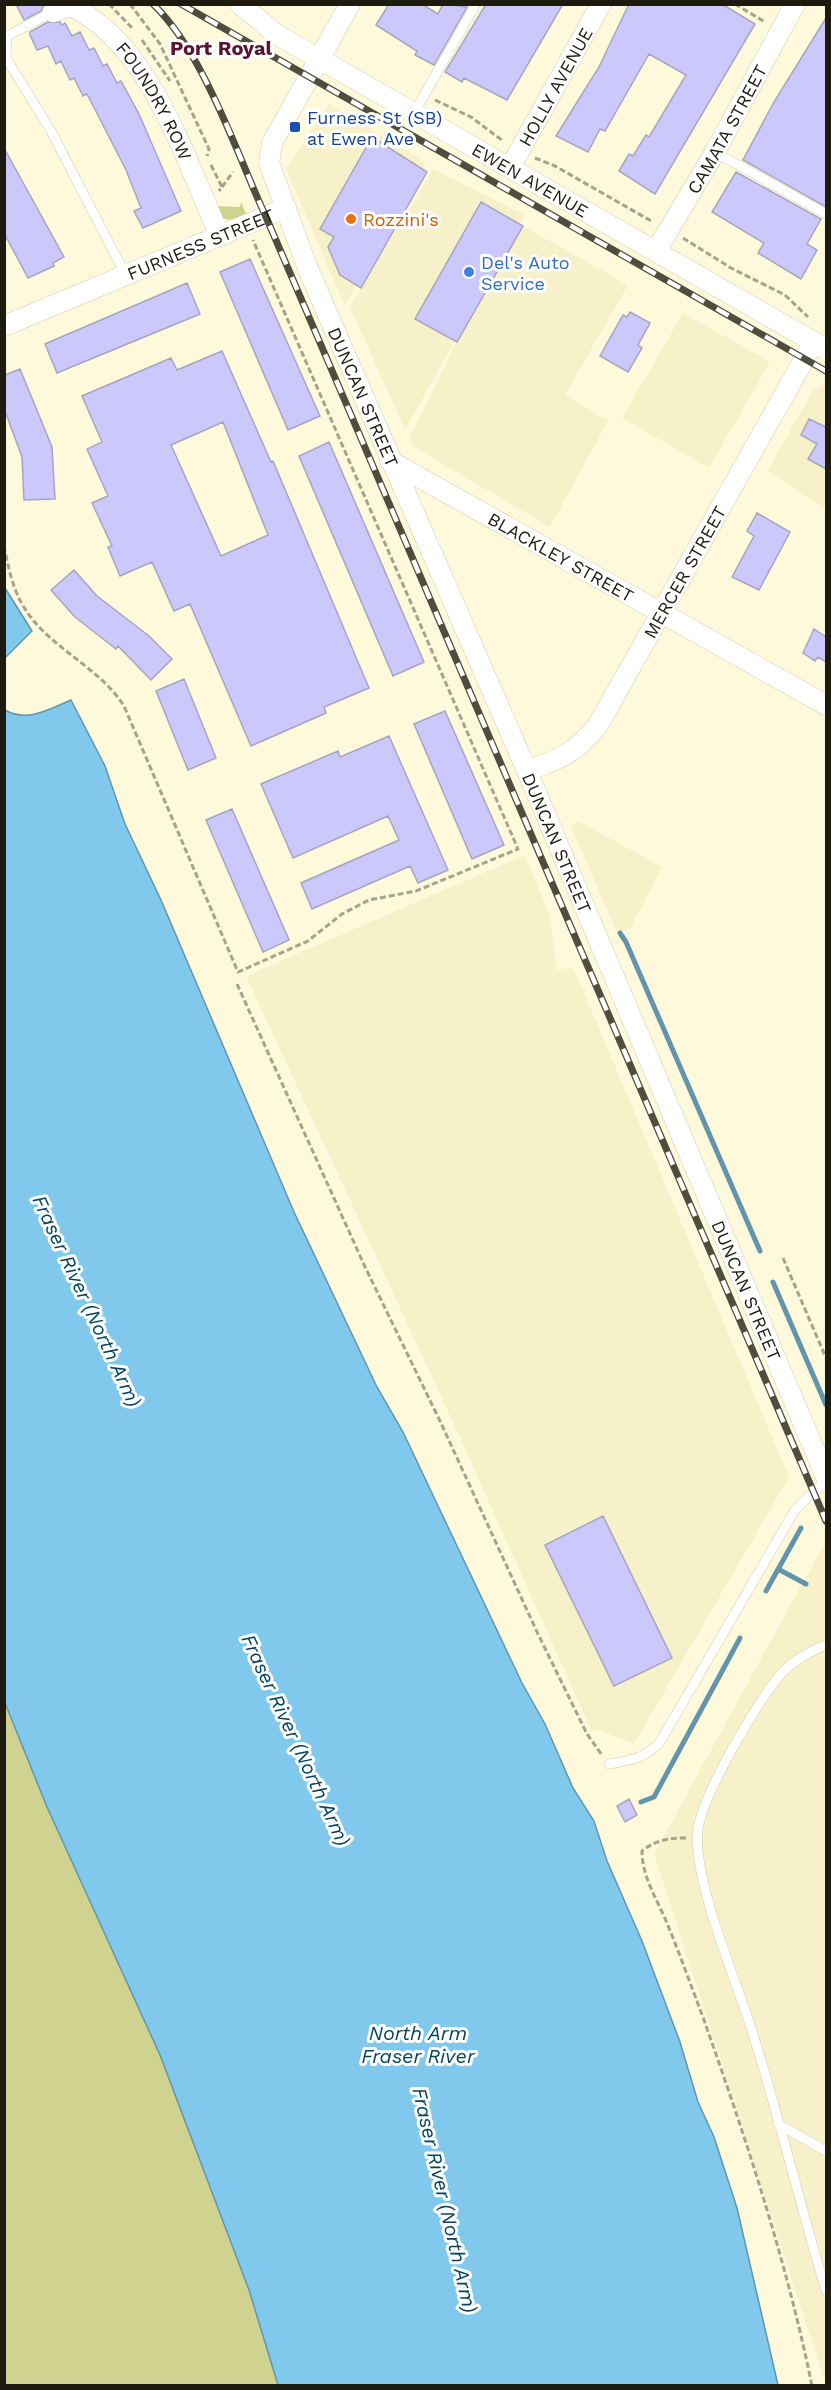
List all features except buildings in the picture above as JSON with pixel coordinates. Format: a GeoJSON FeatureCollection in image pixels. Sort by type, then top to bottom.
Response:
{"type":"FeatureCollection","features":[{"type":"Feature","properties":{"kind":"street","name":"EWEN AVENUE"},"geometry":{"type":"LineString","coordinates":[[240,4],[276,34],[656,251],[818,338]]}},
{"type":"Feature","properties":{"kind":"street","name":"FURNESS STREET"},"geometry":{"type":"LineString","coordinates":[[8,316],[124,274],[286,208],[269,163],[269,152],[350,4]]}},
{"type":"Feature","properties":{"kind":"street","name":"HOLLY AVENUE"},"geometry":{"type":"LineString","coordinates":[[510,168],[601,4]]}},
{"type":"Feature","properties":{"kind":"street","name":"CAMATA STREET"},"geometry":{"type":"LineString","coordinates":[[656,251],[715,152],[795,4]]}},
{"type":"Feature","properties":{"kind":"street","name":"FOUNDRY ROW"},"geometry":{"type":"LineString","coordinates":[[53,12],[70,6],[85,12],[126,49],[155,91],[220,236]]}},
{"type":"Feature","properties":{"kind":"street","name":"DUNCAN STREET"},"geometry":{"type":"LineString","coordinates":[[286,208],[308,269],[527,771],[826,1478]]}},
{"type":"Feature","properties":{"kind":"street","name":"MERCER STREET"},"geometry":{"type":"LineString","coordinates":[[527,771],[563,757],[581,746],[598,725],[818,338]]}},
{"type":"Feature","properties":{"kind":"street","name":"BLACKLEY STREET"},"geometry":{"type":"LineString","coordinates":[[390,461],[663,611],[826,705]]}},
{"type":"Feature","properties":{"kind":"lane"},"geometry":{"type":"LineString","coordinates":[[414,113],[476,4]]}},
{"type":"Feature","properties":{"kind":"lane"},"geometry":{"type":"LineString","coordinates":[[53,12],[8,36],[6,58],[51,131],[124,274]]}},
{"type":"Feature","properties":{"kind":"lane"},"geometry":{"type":"LineString","coordinates":[[715,152],[826,214]]}},
{"type":"Feature","properties":{"kind":"lane"},"geometry":{"type":"LineString","coordinates":[[609,1764],[637,1759],[653,1750],[660,1742],[795,1510],[826,1478]]}},
{"type":"Feature","properties":{"kind":"lane"},"geometry":{"type":"LineString","coordinates":[[826,1645],[816,1649],[782,1672],[750,1719],[710,1795],[698,1829],[699,1863],[714,1919],[754,2035],[826,2291]]}},
{"type":"Feature","properties":{"kind":"lane"},"geometry":{"type":"LineString","coordinates":[[778,2124],[826,2151]]}},
{"type":"Feature","properties":{"kind":"path"},"geometry":{"type":"LineString","coordinates":[[130,4],[160,45],[209,149],[207,156]]}},
{"type":"Feature","properties":{"kind":"path"},"geometry":{"type":"LineString","coordinates":[[735,4],[766,22]]}},
{"type":"Feature","properties":{"kind":"path"},"geometry":{"type":"LineString","coordinates":[[431,98],[471,117],[508,147]]}},
{"type":"Feature","properties":{"kind":"path"},"geometry":{"type":"LineString","coordinates":[[529,156],[555,166],[660,226]]}},
{"type":"Feature","properties":{"kind":"path"},"geometry":{"type":"LineString","coordinates":[[222,187],[234,172]]}},
{"type":"Feature","properties":{"kind":"path"},"geometry":{"type":"LineString","coordinates":[[677,235],[731,268],[785,295],[818,338]]}},
{"type":"Feature","properties":{"kind":"path"},"geometry":{"type":"LineString","coordinates":[[4,546],[11,578],[22,605],[44,632],[102,679],[124,706],[238,972],[309,941],[342,914],[369,900],[416,891],[518,849],[254,240],[244,244]]}},
{"type":"Feature","properties":{"kind":"path"},"geometry":{"type":"LineString","coordinates":[[237,984],[366,1269],[440,1421],[538,1634],[587,1734],[609,1764]]}},
{"type":"Feature","properties":{"kind":"path"},"geometry":{"type":"LineString","coordinates":[[783,1258],[826,1358]]}},
{"type":"Feature","properties":{"kind":"path"},"geometry":{"type":"LineString","coordinates":[[699,1838],[669,1838],[653,1842],[642,1851],[642,1866],[667,1923],[704,2021],[749,2156],[800,2326],[812,2385]]}},
{"type":"Feature","properties":{"kind":"shaded area"},"geometry":{"type":"Polygon","coordinates":[[[329,103],[426,163],[345,306],[286,169],[329,103]]]}},
{"type":"Feature","properties":{"kind":"shaded area"},"geometry":{"type":"Polygon","coordinates":[[[433,169],[525,215],[405,430],[350,307],[433,169]]]}},
{"type":"Feature","properties":{"kind":"shaded area"},"geometry":{"type":"Polygon","coordinates":[[[523,226],[628,285],[565,395],[608,421],[550,527],[412,446],[410,437],[457,342],[523,226]]]}},
{"type":"Feature","properties":{"kind":"shaded area"},"geometry":{"type":"Polygon","coordinates":[[[683,313],[770,362],[709,468],[622,418],[683,313]]]}},
{"type":"Feature","properties":{"kind":"shaded area"},"geometry":{"type":"Polygon","coordinates":[[[825,384],[826,509],[767,471],[813,391],[825,384]]]}},
{"type":"Feature","properties":{"kind":"shaded area"},"geometry":{"type":"Polygon","coordinates":[[[578,821],[662,867],[631,927],[617,933],[571,826],[578,821]]]}},
{"type":"Feature","properties":{"kind":"shaded area"},"geometry":{"type":"Polygon","coordinates":[[[525,855],[550,917],[557,970],[573,967],[789,1477],[634,1744],[597,1729],[592,1732],[458,1433],[246,976],[525,855]]]}},
{"type":"Feature","properties":{"kind":"shaded area"},"geometry":{"type":"Polygon","coordinates":[[[825,1542],[826,1545],[826,2385],[654,1854],[825,1542]]]}},
{"type":"Feature","properties":{"kind":"green space"},"geometry":{"type":"Polygon","coordinates":[[[241,202],[247,216],[229,220],[220,217],[216,206],[240,207],[241,202]]]}},
{"type":"Feature","properties":{"kind":"green space"},"geometry":{"type":"Polygon","coordinates":[[[4,1703],[47,1807],[160,2055],[249,2291],[278,2385],[5,2385],[4,1703]]]}},
{"type":"Feature","properties":{"kind":"water"},"geometry":{"type":"Polygon","coordinates":[[[5,588],[32,631],[5,658],[5,588]]]}},
{"type":"Feature","properties":{"kind":"water","name":"North Arm Fraser River"},"geometry":{"type":"Polygon","coordinates":[[[71,700],[105,766],[125,824],[161,900],[294,1212],[377,1387],[403,1432],[522,1683],[545,1724],[573,1788],[594,1821],[607,1861],[642,1941],[680,2042],[698,2102],[714,2137],[737,2208],[778,2385],[278,2385],[249,2290],[160,2055],[47,1807],[5,1703],[5,710],[13,714],[30,715],[47,711],[71,700]]]}},
{"type":"Feature","properties":{"kind":"waterway"},"geometry":{"type":"LineString","coordinates":[[620,933],[626,942],[760,1251]]}},
{"type":"Feature","properties":{"kind":"waterway"},"geometry":{"type":"LineString","coordinates":[[773,1282],[826,1405]]}},
{"type":"Feature","properties":{"kind":"waterway"},"geometry":{"type":"LineString","coordinates":[[766,1591],[801,1528]]}},
{"type":"Feature","properties":{"kind":"waterway"},"geometry":{"type":"LineString","coordinates":[[778,1569],[806,1584]]}},
{"type":"Feature","properties":{"kind":"waterway"},"geometry":{"type":"LineString","coordinates":[[641,1802],[654,1797],[740,1638]]}},
{"type":"Feature","properties":{"kind":"railway"},"geometry":{"type":"LineString","coordinates":[[153,4],[188,49],[231,134],[826,1521]]}},
{"type":"Feature","properties":{"kind":"railway"},"geometry":{"type":"LineString","coordinates":[[181,4],[826,371]]}},
{"type":"Feature","properties":{"kind":"place","name":"Furness St (SB) at Ewen Ave"},"geometry":{"type":"Point","coordinates":[295,127]}},
{"type":"Feature","properties":{"kind":"place","name":"Rozzini's"},"geometry":{"type":"Point","coordinates":[351,219]}},
{"type":"Feature","properties":{"kind":"place","name":"Del's Auto Service"},"geometry":{"type":"Point","coordinates":[469,272]}},
{"type":"Feature","properties":{"kind":"district","name":"Port Royal"},"geometry":{"type":"Point","coordinates":[221,48]}},
{"type":"Feature","properties":{"kind":"water label","name":"Fraser River (North Arm)"},"geometry":{"type":"Point","coordinates":[87,1301]}},
{"type":"Feature","properties":{"kind":"water label","name":"Fraser River (North Arm)"},"geometry":{"type":"Point","coordinates":[296,1740]}},
{"type":"Feature","properties":{"kind":"water label","name":"Fraser River (North Arm)"},"geometry":{"type":"Point","coordinates":[445,2200]}}]}
